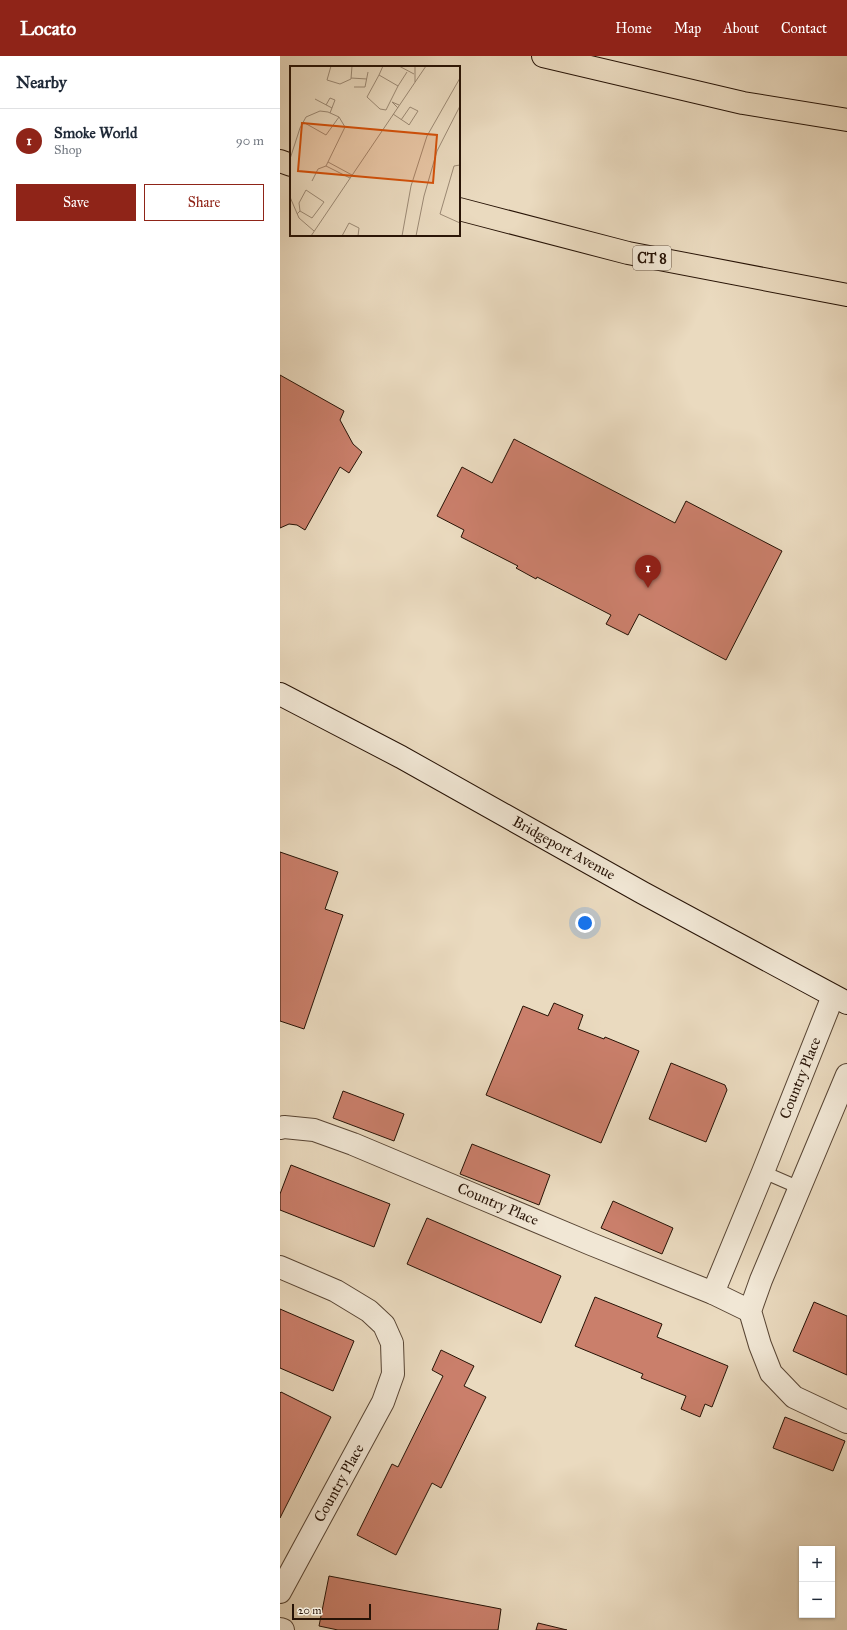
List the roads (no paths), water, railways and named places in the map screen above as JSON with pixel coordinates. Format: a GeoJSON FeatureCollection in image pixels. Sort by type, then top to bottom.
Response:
{"type":"FeatureCollection","features":[{"type":"Feature","properties":{"kind":"highway"},"geometry":{"type":"LineString","coordinates":[[543,56],[743,103],[847,120]]}},
{"type":"Feature","properties":{"kind":"highway"},"geometry":{"type":"LineString","coordinates":[[280,161],[290,165]]}},
{"type":"Feature","properties":{"kind":"highway","name":"CT 8"},"geometry":{"type":"LineString","coordinates":[[460,209],[628,253],[847,295]]}},
{"type":"Feature","properties":{"kind":"street","name":"Bridgeport Avenue"},"geometry":{"type":"LineString","coordinates":[[280,694],[401,757],[643,893],[840,1000]]}},
{"type":"Feature","properties":{"kind":"street","name":"Country Place"},"geometry":{"type":"LineString","coordinates":[[713,1293],[764,1172],[840,1000]]}},
{"type":"Feature","properties":{"kind":"street"},"geometry":{"type":"LineString","coordinates":[[847,1075],[750,1311],[760,1345],[771,1373],[794,1397],[847,1422]]}},
{"type":"Feature","properties":{"kind":"street","name":"Country Place"},"geometry":{"type":"LineString","coordinates":[[280,1128],[284,1127],[314,1130],[353,1144],[590,1244],[713,1293],[750,1311]]}},
{"type":"Feature","properties":{"kind":"street","name":"Country Place"},"geometry":{"type":"LineString","coordinates":[[280,1267],[336,1291],[369,1311],[384,1325],[392,1343],[393,1374],[384,1402],[280,1592]]}},
{"type":"Feature","properties":{"kind":"lane"},"geometry":{"type":"LineString","coordinates":[[764,1172],[800,1188]]}},
{"type":"Feature","properties":{"kind":"place","name":"Smoke World"},"geometry":{"type":"Point","coordinates":[648,588]}}]}
